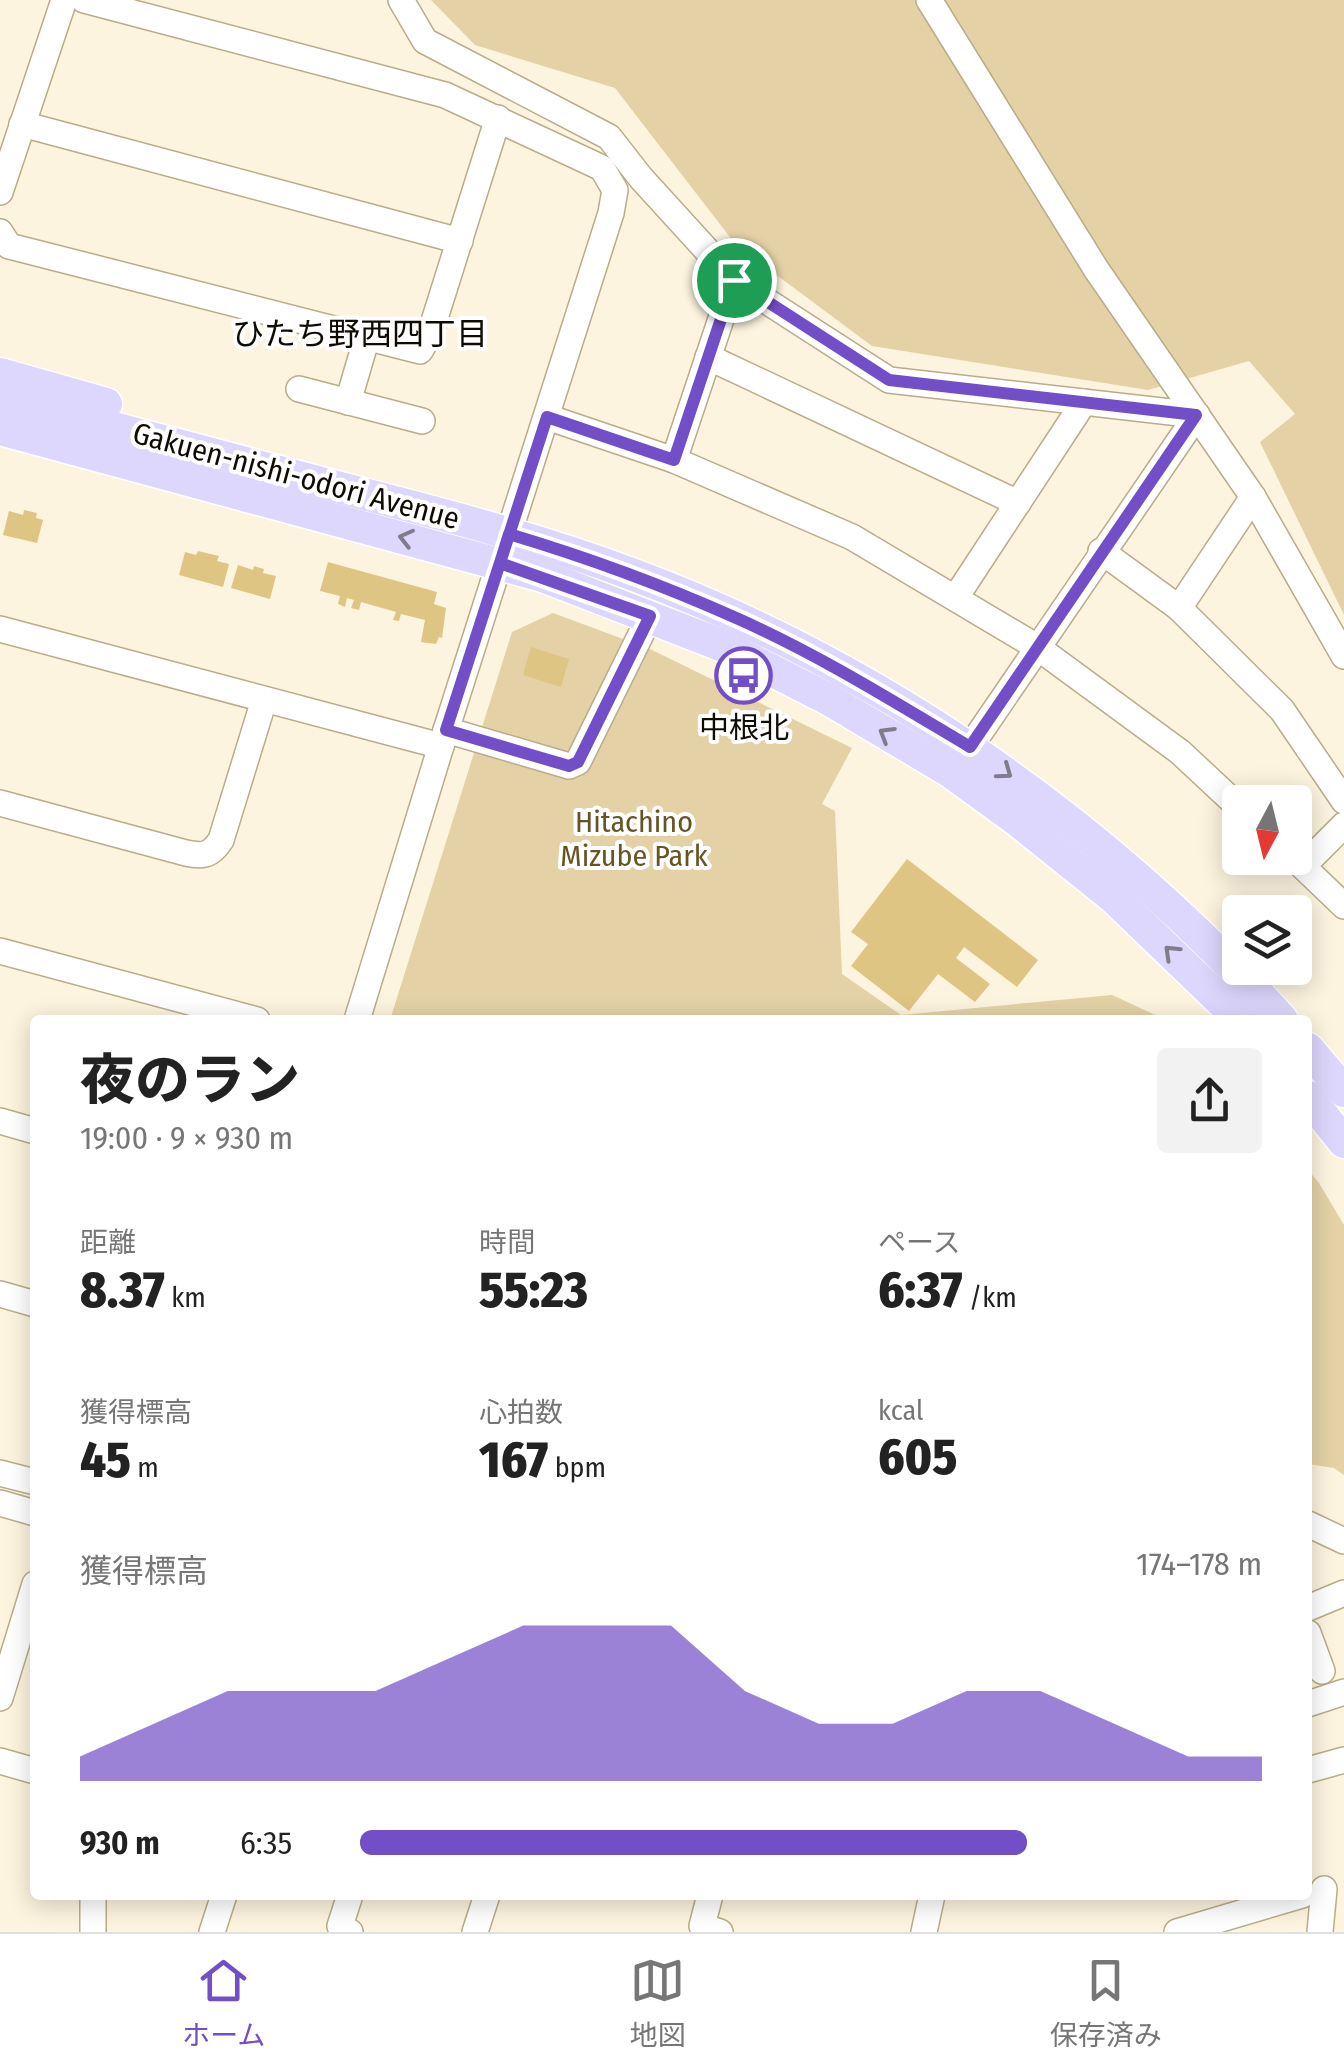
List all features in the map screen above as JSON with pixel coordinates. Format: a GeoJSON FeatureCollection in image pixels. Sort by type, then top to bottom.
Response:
{"type":"FeatureCollection","features":[{"type":"Feature","properties":{"kind":"main road"},"geometry":{"type":"LineString","coordinates":[[0,374],[91,399],[182,431],[241,461]]}},
{"type":"Feature","properties":{"kind":"main road","name":"Gakuen-nishi-odori Avenue"},"geometry":{"type":"LineString","coordinates":[[0,398],[241,461],[504,548],[726,647],[830,700],[951,772],[1113,897],[1236,1015]]}},
{"type":"Feature","properties":{"kind":"main road","name":"Gakuen-nishi-odori Avenue"},"geometry":{"type":"LineString","coordinates":[[0,429],[296,508],[634,575],[737,618],[846,674],[970,747],[1130,870],[1277,1015]]}},
{"type":"Feature","properties":{"kind":"main road"},"geometry":{"type":"LineString","coordinates":[[0,446],[171,492],[296,508]]}},
{"type":"Feature","properties":{"kind":"main road"},"geometry":{"type":"LineString","coordinates":[[1312,1054],[1344,1092]]}},
{"type":"Feature","properties":{"kind":"main road"},"geometry":{"type":"LineString","coordinates":[[1312,1102],[1344,1142]]}},
{"type":"Feature","properties":{"kind":"street"},"geometry":{"type":"LineString","coordinates":[[0,192],[64,0]]}},
{"type":"Feature","properties":{"kind":"street"},"geometry":{"type":"LineString","coordinates":[[84,0],[444,95],[602,168],[615,190],[612,213],[359,1015]]}},
{"type":"Feature","properties":{"kind":"street"},"geometry":{"type":"LineString","coordinates":[[401,0],[425,41],[609,137],[640,178],[734,280],[889,380],[1196,415]]}},
{"type":"Feature","properties":{"kind":"street"},"geometry":{"type":"LineString","coordinates":[[929,0],[1096,270],[1253,497],[1344,656]]}},
{"type":"Feature","properties":{"kind":"street"},"geometry":{"type":"LineString","coordinates":[[444,95],[455,56]]}},
{"type":"Feature","properties":{"kind":"street"},"geometry":{"type":"LineString","coordinates":[[0,232],[9,246],[420,351],[430,334],[498,118]]}},
{"type":"Feature","properties":{"kind":"street"},"geometry":{"type":"LineString","coordinates":[[22,124],[460,240]]}},
{"type":"Feature","properties":{"kind":"street"},"geometry":{"type":"LineString","coordinates":[[674,460],[734,280]]}},
{"type":"Feature","properties":{"kind":"street"},"geometry":{"type":"LineString","coordinates":[[348,402],[367,337]]}},
{"type":"Feature","properties":{"kind":"street"},"geometry":{"type":"LineString","coordinates":[[708,357],[1018,503]]}},
{"type":"Feature","properties":{"kind":"street"},"geometry":{"type":"LineString","coordinates":[[299,389],[422,421]]}},
{"type":"Feature","properties":{"kind":"street"},"geometry":{"type":"LineString","coordinates":[[956,597],[1084,402]]}},
{"type":"Feature","properties":{"kind":"street"},"geometry":{"type":"LineString","coordinates":[[970,747],[1196,415]]}},
{"type":"Feature","properties":{"kind":"street"},"geometry":{"type":"LineString","coordinates":[[547,417],[674,460],[852,537],[1036,647],[1180,752],[1222,791]]}},
{"type":"Feature","properties":{"kind":"street"},"geometry":{"type":"LineString","coordinates":[[1179,608],[1253,497]]}},
{"type":"Feature","properties":{"kind":"street"},"geometry":{"type":"LineString","coordinates":[[1101,551],[1179,608],[1282,710],[1344,801]]}},
{"type":"Feature","properties":{"kind":"street"},"geometry":{"type":"LineString","coordinates":[[0,629],[264,700],[569,766],[578,762],[650,616]]}},
{"type":"Feature","properties":{"kind":"street"},"geometry":{"type":"LineString","coordinates":[[0,804],[186,853],[202,856],[213,852],[222,840],[264,700]]}},
{"type":"Feature","properties":{"kind":"street"},"geometry":{"type":"LineString","coordinates":[[1312,851],[1344,825]]}},
{"type":"Feature","properties":{"kind":"street"},"geometry":{"type":"LineString","coordinates":[[1312,875],[1344,906]]}},
{"type":"Feature","properties":{"kind":"street"},"geometry":{"type":"LineString","coordinates":[[0,951],[238,1015]]}},
{"type":"Feature","properties":{"kind":"street"},"geometry":{"type":"LineString","coordinates":[[0,1121],[30,1130]]}},
{"type":"Feature","properties":{"kind":"street"},"geometry":{"type":"LineString","coordinates":[[0,1294],[30,1303]]}},
{"type":"Feature","properties":{"kind":"street"},"geometry":{"type":"LineString","coordinates":[[0,1473],[30,1481]]}},
{"type":"Feature","properties":{"kind":"street"},"geometry":{"type":"LineString","coordinates":[[0,1503],[30,1512]]}},
{"type":"Feature","properties":{"kind":"street"},"geometry":{"type":"LineString","coordinates":[[1312,1526],[1344,1541]]}},
{"type":"Feature","properties":{"kind":"street"},"geometry":{"type":"LineString","coordinates":[[1312,1606],[1344,1593]]}},
{"type":"Feature","properties":{"kind":"street"},"geometry":{"type":"LineString","coordinates":[[0,1698],[9,1635],[30,1594]]}},
{"type":"Feature","properties":{"kind":"street"},"geometry":{"type":"LineString","coordinates":[[1312,1642],[1324,1670]]}},
{"type":"Feature","properties":{"kind":"street"},"geometry":{"type":"LineString","coordinates":[[1312,1703],[1344,1692]]}},
{"type":"Feature","properties":{"kind":"street"},"geometry":{"type":"LineString","coordinates":[[0,1760],[30,1769]]}},
{"type":"Feature","properties":{"kind":"street"},"geometry":{"type":"LineString","coordinates":[[1312,1769],[1344,1760]]}},
{"type":"Feature","properties":{"kind":"street"},"geometry":{"type":"LineString","coordinates":[[1320,1890],[1320,1932]]}},
{"type":"Feature","properties":{"kind":"street"},"geometry":{"type":"LineString","coordinates":[[93,1932],[94,1900]]}},
{"type":"Feature","properties":{"kind":"street"},"geometry":{"type":"LineString","coordinates":[[212,1932],[222,1900]]}},
{"type":"Feature","properties":{"kind":"street"},"geometry":{"type":"LineString","coordinates":[[348,1900],[340,1926],[350,1932]]}},
{"type":"Feature","properties":{"kind":"street"},"geometry":{"type":"LineString","coordinates":[[475,1932],[485,1900]]}},
{"type":"Feature","properties":{"kind":"street"},"geometry":{"type":"LineString","coordinates":[[709,1900],[702,1926],[720,1932]]}},
{"type":"Feature","properties":{"kind":"street"},"geometry":{"type":"LineString","coordinates":[[924,1932],[931,1900]]}},
{"type":"Feature","properties":{"kind":"street"},"geometry":{"type":"LineString","coordinates":[[1177,1932],[1231,1924],[1294,1900]]}},
{"type":"Feature","properties":{"kind":"green space"},"geometry":{"type":"Polygon","coordinates":[[[431,0],[1344,0],[1344,615],[1260,442],[1295,414],[1249,361],[1148,390],[872,346],[736,245],[615,88],[475,45],[431,0]]]}},
{"type":"Feature","properties":{"kind":"green space","name":"Hitachino Mizube Park"},"geometry":{"type":"Polygon","coordinates":[[[553,613],[650,649],[852,748],[822,804],[835,811],[842,974],[901,1015],[392,1015],[512,632],[553,613]]]}},
{"type":"Feature","properties":{"kind":"green space","name":"Hitachino Mizube Park"},"geometry":{"type":"Polygon","coordinates":[[[1112,995],[1155,1015],[901,1015],[1112,995]]]}},
{"type":"Feature","properties":{"kind":"green space"},"geometry":{"type":"Polygon","coordinates":[[[1312,1175],[1344,1225],[1344,1475],[1334,1468],[1312,1465],[1312,1175]]]}},
{"type":"Feature","properties":{"kind":"building"},"geometry":{"type":"Polygon","coordinates":[[[24,510],[37,513],[36,518],[43,520],[37,543],[3,535],[9,511],[23,515],[24,510]]]}},
{"type":"Feature","properties":{"kind":"building"},"geometry":{"type":"Polygon","coordinates":[[[198,551],[219,556],[217,561],[229,564],[223,587],[179,575],[185,552],[196,555],[198,551]]]}},
{"type":"Feature","properties":{"kind":"building"},"geometry":{"type":"Polygon","coordinates":[[[328,562],[437,592],[434,604],[446,608],[442,638],[436,644],[421,642],[425,620],[401,614],[399,621],[393,620],[396,612],[361,602],[359,610],[351,608],[354,600],[347,598],[345,607],[338,604],[340,596],[320,591],[328,562]]]}},
{"type":"Feature","properties":{"kind":"building"},"geometry":{"type":"Polygon","coordinates":[[[238,565],[253,570],[254,566],[276,576],[270,599],[231,588],[238,565]]]}},
{"type":"Feature","properties":{"kind":"building"},"geometry":{"type":"Polygon","coordinates":[[[531,647],[569,659],[561,687],[523,675],[531,647]]]}},
{"type":"Feature","properties":{"kind":"building"},"geometry":{"type":"Polygon","coordinates":[[[907,859],[1038,960],[1017,987],[964,947],[956,958],[990,984],[975,1002],[938,974],[909,1011],[851,966],[868,944],[851,932],[907,859]]]}},
{"type":"Feature","properties":{"kind":"place","name":"中根北"},"geometry":{"type":"Point","coordinates":[744,675]}},
{"type":"Feature","properties":{"kind":"district","name":"ひたち野西四丁目"},"geometry":{"type":"Point","coordinates":[360,334]}},
{"type":"Feature","properties":{"kind":"route"},"geometry":{"type":"LineString","coordinates":[[734,280],[674,460],[547,417],[446,730],[569,766],[578,762],[650,616],[500,563],[509,534],[553,547],[634,575],[737,618],[846,674],[970,747],[1196,415],[889,380],[734,280]]}}]}
